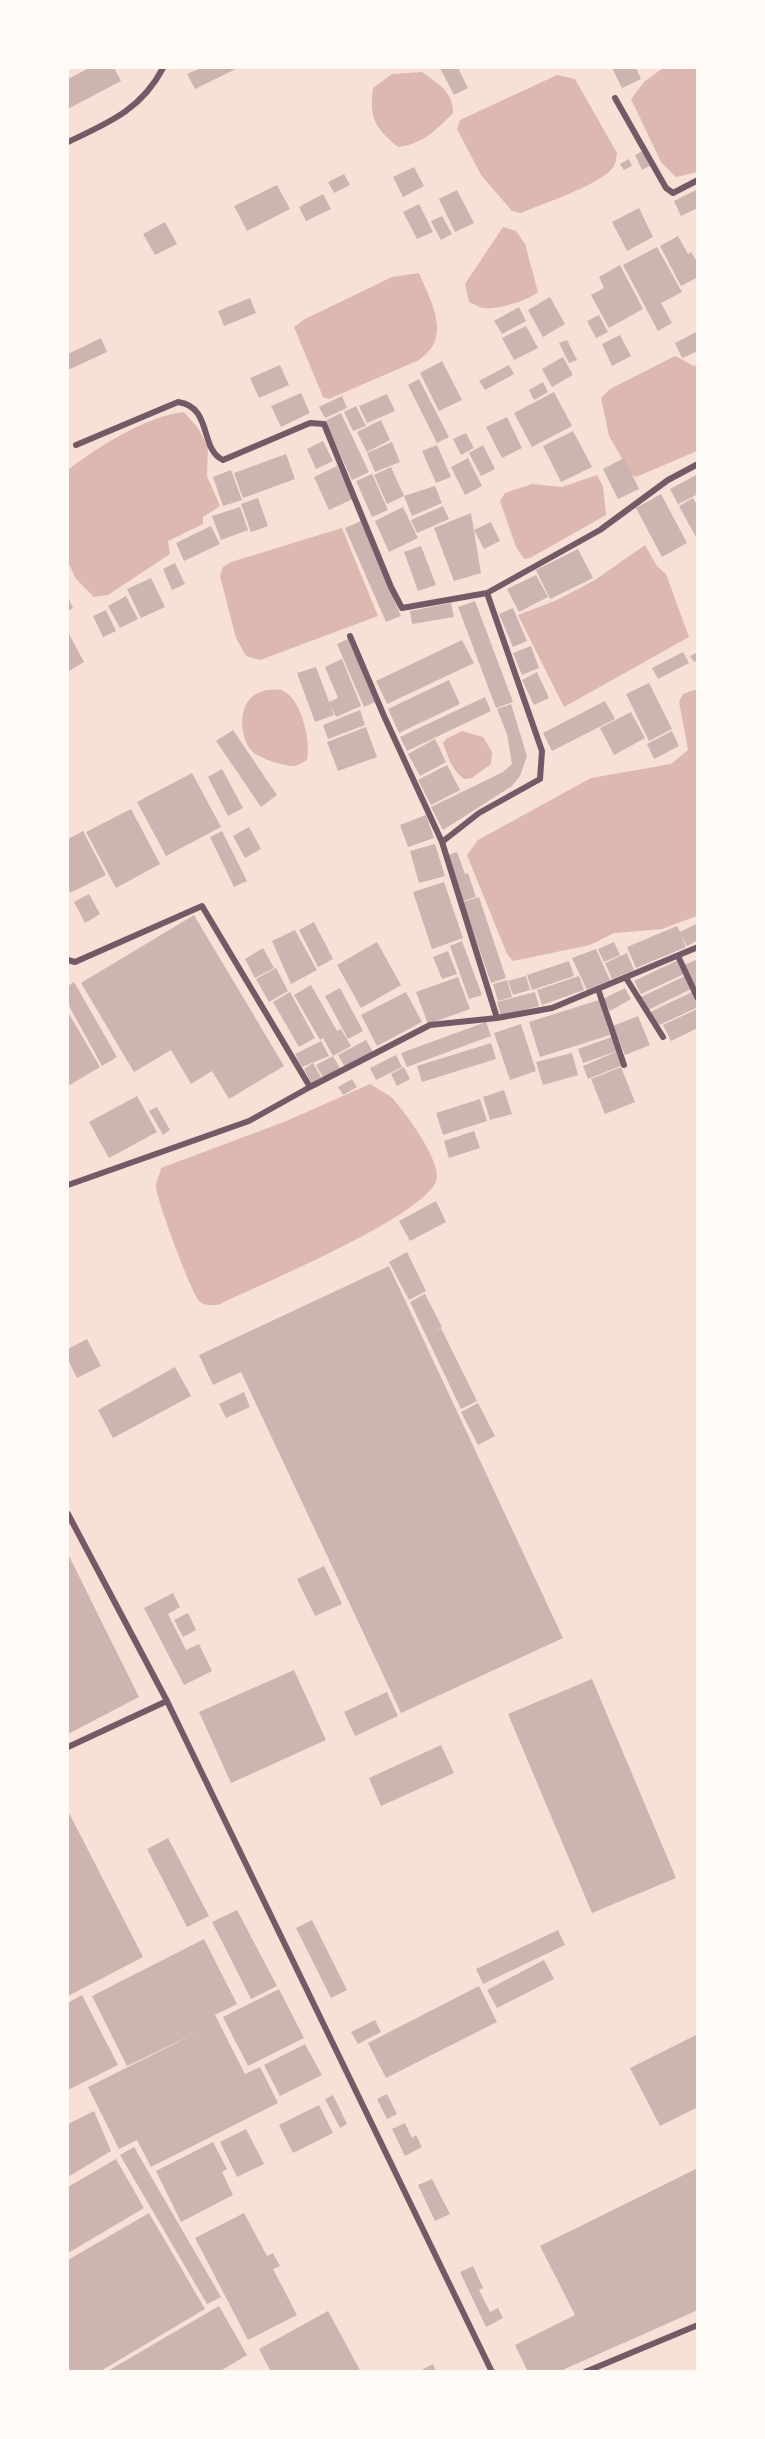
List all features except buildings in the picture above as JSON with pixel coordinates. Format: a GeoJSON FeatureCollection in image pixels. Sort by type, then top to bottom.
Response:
{"type":"FeatureCollection","features":[{"type":"Feature","properties":{"kind":"street"},"geometry":{"type":"LineString","coordinates":[[68,142],[126,113],[154,84],[163,68]]}},
{"type":"Feature","properties":{"kind":"street"},"geometry":{"type":"LineString","coordinates":[[615,98],[666,188],[673,193],[698,180]]}},
{"type":"Feature","properties":{"kind":"street"},"geometry":{"type":"LineString","coordinates":[[76,445],[178,402],[189,404],[198,412],[215,454],[223,460],[310,423],[324,424],[402,608],[487,593],[600,530],[668,480],[698,464]]}},
{"type":"Feature","properties":{"kind":"street"},"geometry":{"type":"LineString","coordinates":[[442,842],[479,813],[540,779],[542,751],[487,593]]}},
{"type":"Feature","properties":{"kind":"street"},"geometry":{"type":"LineString","coordinates":[[350,636],[442,842],[497,1018]]}},
{"type":"Feature","properties":{"kind":"street"},"geometry":{"type":"LineString","coordinates":[[68,960],[75,962],[202,906],[310,1087]]}},
{"type":"Feature","properties":{"kind":"street"},"geometry":{"type":"LineString","coordinates":[[68,1185],[249,1121],[430,1025],[497,1018],[552,1008],[698,947]]}},
{"type":"Feature","properties":{"kind":"street"},"geometry":{"type":"LineString","coordinates":[[678,956],[698,999]]}},
{"type":"Feature","properties":{"kind":"street"},"geometry":{"type":"LineString","coordinates":[[626,978],[663,1037]]}},
{"type":"Feature","properties":{"kind":"street"},"geometry":{"type":"LineString","coordinates":[[598,989],[624,1065]]}},
{"type":"Feature","properties":{"kind":"street"},"geometry":{"type":"LineString","coordinates":[[68,1514],[166,1701],[492,2372]]}},
{"type":"Feature","properties":{"kind":"street"},"geometry":{"type":"LineString","coordinates":[[68,1747],[166,1701]]}},
{"type":"Feature","properties":{"kind":"street"},"geometry":{"type":"LineString","coordinates":[[585,2372],[698,2325]]}},
{"type":"Feature","properties":{"kind":"shaded area"},"geometry":{"type":"Polygon","coordinates":[[[663,68],[697,68],[697,172],[676,177],[661,162],[631,99],[644,82],[663,68]]]}},
{"type":"Feature","properties":{"kind":"shaded area"},"geometry":{"type":"Polygon","coordinates":[[[422,72],[439,84],[448,94],[453,113],[422,139],[398,147],[375,122],[372,107],[373,88],[392,74],[422,72]]]}},
{"type":"Feature","properties":{"kind":"shaded area"},"geometry":{"type":"Polygon","coordinates":[[[557,75],[575,79],[617,153],[615,164],[603,176],[581,188],[521,213],[512,211],[481,175],[457,129],[460,120],[557,75]]]}},
{"type":"Feature","properties":{"kind":"shaded area"},"geometry":{"type":"Polygon","coordinates":[[[503,227],[516,231],[525,244],[538,292],[512,304],[483,308],[469,302],[465,284],[503,227]]]}},
{"type":"Feature","properties":{"kind":"shaded area"},"geometry":{"type":"Polygon","coordinates":[[[419,273],[436,319],[435,341],[429,351],[419,360],[329,399],[323,397],[294,327],[305,319],[392,277],[419,273]]]}},
{"type":"Feature","properties":{"kind":"shaded area"},"geometry":{"type":"Polygon","coordinates":[[[675,356],[694,366],[697,365],[697,451],[636,477],[631,474],[609,436],[601,398],[610,389],[675,356]]]}},
{"type":"Feature","properties":{"kind":"shaded area"},"geometry":{"type":"Polygon","coordinates":[[[184,412],[198,428],[208,447],[207,476],[220,506],[203,517],[203,524],[168,541],[170,554],[108,595],[94,597],[76,579],[68,562],[68,470],[93,452],[139,426],[184,412]]]}},
{"type":"Feature","properties":{"kind":"shaded area"},"geometry":{"type":"Polygon","coordinates":[[[597,475],[603,486],[606,515],[530,558],[524,559],[516,547],[500,501],[505,493],[532,484],[562,487],[597,475]]]}},
{"type":"Feature","properties":{"kind":"shaded area"},"geometry":{"type":"Polygon","coordinates":[[[342,528],[378,616],[260,660],[246,656],[236,638],[220,576],[223,567],[231,562],[342,528]]]}},
{"type":"Feature","properties":{"kind":"shaded area"},"geometry":{"type":"Polygon","coordinates":[[[645,545],[657,566],[666,574],[689,637],[564,707],[518,615],[557,600],[595,580],[645,545]]]}},
{"type":"Feature","properties":{"kind":"shaded area"},"geometry":{"type":"Polygon","coordinates":[[[697,689],[697,916],[662,929],[614,933],[590,945],[513,961],[507,954],[467,855],[478,840],[591,778],[671,764],[688,750],[679,702],[683,694],[697,689]]]}},
{"type":"Feature","properties":{"kind":"shaded area"},"geometry":{"type":"Polygon","coordinates":[[[266,690],[281,690],[288,694],[300,710],[308,742],[308,752],[307,760],[298,765],[283,765],[264,758],[250,749],[244,736],[242,721],[245,707],[254,695],[266,690]]]}},
{"type":"Feature","properties":{"kind":"shaded area"},"geometry":{"type":"Polygon","coordinates":[[[462,731],[483,737],[492,752],[491,764],[472,778],[464,779],[456,772],[443,743],[462,731]]]}},
{"type":"Feature","properties":{"kind":"shaded area"},"geometry":{"type":"Polygon","coordinates":[[[370,1084],[393,1099],[414,1126],[434,1163],[437,1174],[436,1182],[423,1197],[400,1214],[336,1250],[218,1305],[206,1305],[200,1302],[182,1265],[158,1195],[156,1185],[161,1168],[284,1122],[370,1084]]]}}]}
